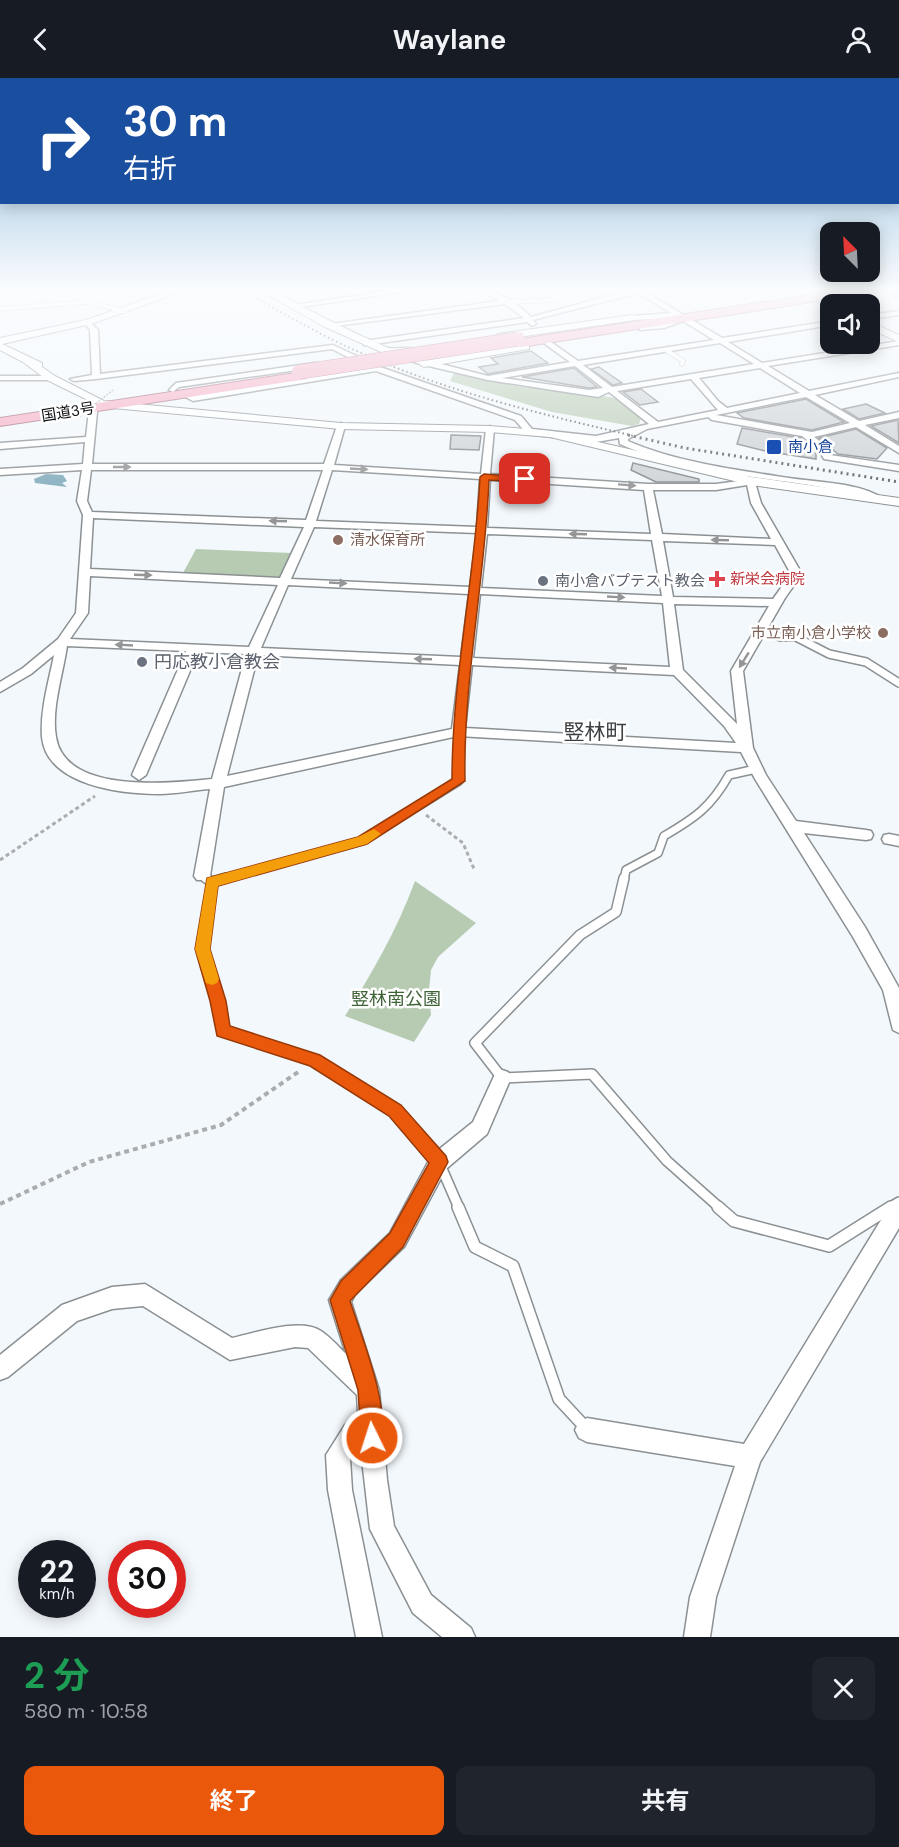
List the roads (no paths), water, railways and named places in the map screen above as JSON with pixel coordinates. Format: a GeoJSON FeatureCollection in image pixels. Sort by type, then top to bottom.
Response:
{"type":"FeatureCollection","features":[{"type":"Feature","properties":{"kind":"highway","name":"国道3号"},"geometry":{"type":"LineString","coordinates":[[114,398],[133,402],[181,397],[301,374],[389,361]]}},
{"type":"Feature","properties":{"kind":"highway","name":"国道3号"},"geometry":{"type":"LineString","coordinates":[[0,422],[75,411],[90,402],[114,398],[181,397]]}},
{"type":"Feature","properties":{"kind":"highway","name":"国道3号"},"geometry":{"type":"LineString","coordinates":[[0,416],[75,411]]}},
{"type":"Feature","properties":{"kind":"street"},"geometry":{"type":"LineString","coordinates":[[28,361],[114,398],[219,413],[341,426],[490,429],[550,434],[752,481],[899,502]]}},
{"type":"Feature","properties":{"kind":"street"},"geometry":{"type":"LineString","coordinates":[[28,361],[90,402]]}},
{"type":"Feature","properties":{"kind":"street"},"geometry":{"type":"LineString","coordinates":[[95,361],[96,377]]}},
{"type":"Feature","properties":{"kind":"street"},"geometry":{"type":"LineString","coordinates":[[69,377],[96,377],[224,361]]}},
{"type":"Feature","properties":{"kind":"street"},"geometry":{"type":"LineString","coordinates":[[219,413],[181,397],[176,385],[337,361]]}},
{"type":"Feature","properties":{"kind":"street"},"geometry":{"type":"LineString","coordinates":[[361,361],[377,369],[518,418],[531,432],[558,432],[597,439],[899,375]]}},
{"type":"Feature","properties":{"kind":"street"},"geometry":{"type":"LineString","coordinates":[[415,361],[488,378],[589,393],[614,393],[692,376],[790,361]]}},
{"type":"Feature","properties":{"kind":"street"},"geometry":{"type":"LineString","coordinates":[[424,364],[442,361]]}},
{"type":"Feature","properties":{"kind":"street"},"geometry":{"type":"LineString","coordinates":[[572,361],[658,426]]}},
{"type":"Feature","properties":{"kind":"street"},"geometry":{"type":"LineString","coordinates":[[488,378],[591,361]]}},
{"type":"Feature","properties":{"kind":"street"},"geometry":{"type":"LineString","coordinates":[[752,361],[899,450]]}},
{"type":"Feature","properties":{"kind":"street"},"geometry":{"type":"LineString","coordinates":[[682,364],[715,403],[726,411]]}},
{"type":"Feature","properties":{"kind":"street"},"geometry":{"type":"LineString","coordinates":[[181,397],[193,398],[377,369]]}},
{"type":"Feature","properties":{"kind":"street"},"geometry":{"type":"LineString","coordinates":[[0,688],[27,671],[62,642],[82,613],[88,515],[82,501],[90,439],[90,402],[94,397],[72,385],[69,377]]}},
{"type":"Feature","properties":{"kind":"street"},"geometry":{"type":"LineString","coordinates":[[0,378],[51,378]]}},
{"type":"Feature","properties":{"kind":"street"},"geometry":{"type":"LineString","coordinates":[[899,415],[806,436],[822,447],[827,457],[899,468]]}},
{"type":"Feature","properties":{"kind":"street"},"geometry":{"type":"LineString","coordinates":[[703,416],[813,435]]}},
{"type":"Feature","properties":{"kind":"street"},"geometry":{"type":"LineString","coordinates":[[207,879],[218,783],[253,652],[311,522],[326,467],[341,426]]}},
{"type":"Feature","properties":{"kind":"street"},"geometry":{"type":"LineString","coordinates":[[658,426],[624,437],[623,442],[643,451],[707,466],[860,492],[878,499]]}},
{"type":"Feature","properties":{"kind":"street"},"geometry":{"type":"LineString","coordinates":[[458,732],[482,531],[484,477],[490,429]]}},
{"type":"Feature","properties":{"kind":"street"},"geometry":{"type":"LineString","coordinates":[[0,446],[90,439]]}},
{"type":"Feature","properties":{"kind":"street"},"geometry":{"type":"LineString","coordinates":[[0,472],[87,467],[326,467],[648,487],[716,487],[752,481]]}},
{"type":"Feature","properties":{"kind":"street"},"geometry":{"type":"LineString","coordinates":[[746,748],[737,671],[797,574],[756,503],[752,481]]}},
{"type":"Feature","properties":{"kind":"street"},"geometry":{"type":"LineString","coordinates":[[648,487],[668,600],[676,671],[729,723],[746,748],[756,769],[860,932],[891,989],[899,1025]]}},
{"type":"Feature","properties":{"kind":"street"},"geometry":{"type":"LineString","coordinates":[[88,515],[778,542]]}},
{"type":"Feature","properties":{"kind":"street"},"geometry":{"type":"LineString","coordinates":[[84,572],[668,600],[778,603]]}},
{"type":"Feature","properties":{"kind":"street"},"geometry":{"type":"LineString","coordinates":[[62,642],[676,671]]}},
{"type":"Feature","properties":{"kind":"street"},"geometry":{"type":"LineString","coordinates":[[62,642],[49,716],[49,739],[58,758],[73,772],[100,790],[160,789],[218,783],[458,732],[746,748]]}},
{"type":"Feature","properties":{"kind":"street"},"geometry":{"type":"LineString","coordinates":[[139,775],[193,648]]}},
{"type":"Feature","properties":{"kind":"street"},"geometry":{"type":"LineString","coordinates":[[793,826],[866,835]]}},
{"type":"Feature","properties":{"kind":"street"},"geometry":{"type":"LineString","coordinates":[[462,1637],[422,1604],[382,1530],[375,1480],[368,1390],[340,1300],[348,1287],[397,1240],[440,1162],[480,1128],[502,1078]]}},
{"type":"Feature","properties":{"kind":"street"},"geometry":{"type":"LineString","coordinates":[[697,1637],[703,1597],[750,1457],[899,1209]]}},
{"type":"Feature","properties":{"kind":"street"},"geometry":{"type":"LineString","coordinates":[[0,1369],[70,1313],[112,1298],[145,1295],[230,1348],[295,1336],[313,1338],[368,1390]]}},
{"type":"Feature","properties":{"kind":"street"},"geometry":{"type":"LineString","coordinates":[[369,1637],[340,1490],[338,1455],[353,1433],[371,1417]]}},
{"type":"Feature","properties":{"kind":"street"},"geometry":{"type":"LineString","coordinates":[[587,1430],[750,1457]]}},
{"type":"Feature","properties":{"kind":"lane"},"geometry":{"type":"LineString","coordinates":[[763,630],[780,637],[796,637],[829,654],[866,662],[899,683]]}},
{"type":"Feature","properties":{"kind":"lane"},"geometry":{"type":"LineString","coordinates":[[458,732],[459,781],[416,810],[362,841],[207,879],[203,949],[218,1001],[222,1031],[315,1060],[395,1110],[440,1162],[475,1247],[513,1266],[559,1399],[587,1430]]}},
{"type":"Feature","properties":{"kind":"lane"},"geometry":{"type":"LineString","coordinates":[[756,769],[729,776],[718,797],[706,811],[664,836],[658,854],[626,870],[616,912],[580,935],[475,1043],[502,1078],[592,1074],[667,1161],[734,1221],[829,1246],[899,1202]]}},
{"type":"Feature","properties":{"kind":"water"},"geometry":{"type":"Polygon","coordinates":[[[46,474],[63,475],[67,481],[62,483],[67,487],[35,483],[34,479],[46,474]]]}},
{"type":"Feature","properties":{"kind":"railway"},"geometry":{"type":"LineString","coordinates":[[380,361],[460,390],[634,436]]}},
{"type":"Feature","properties":{"kind":"railway"},"geometry":{"type":"LineString","coordinates":[[628,435],[685,448],[899,482]]}},
{"type":"Feature","properties":{"kind":"place","name":"南小倉"},"geometry":{"type":"Point","coordinates":[774,447]}},
{"type":"Feature","properties":{"kind":"place","name":"清水保育所"},"geometry":{"type":"Point","coordinates":[338,540]}},
{"type":"Feature","properties":{"kind":"place","name":"新栄会病院"},"geometry":{"type":"Point","coordinates":[717,579]}},
{"type":"Feature","properties":{"kind":"place","name":"南小倉バプテスト教会"},"geometry":{"type":"Point","coordinates":[543,581]}},
{"type":"Feature","properties":{"kind":"place","name":"市立南小倉小学校"},"geometry":{"type":"Point","coordinates":[883,633]}},
{"type":"Feature","properties":{"kind":"place","name":"円応教小倉教会"},"geometry":{"type":"Point","coordinates":[142,662]}},
{"type":"Feature","properties":{"kind":"district","name":"竪林町"},"geometry":{"type":"Point","coordinates":[595,732]}},
{"type":"Feature","properties":{"kind":"park label","name":"竪林南公園"},"geometry":{"type":"Point","coordinates":[396,999]}}]}
